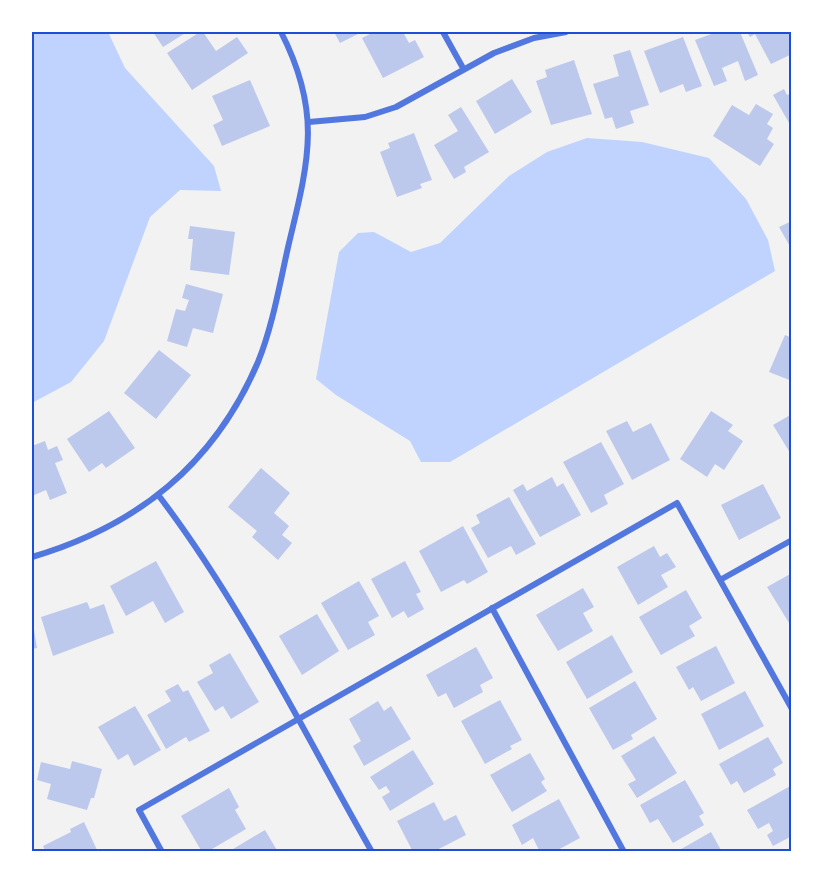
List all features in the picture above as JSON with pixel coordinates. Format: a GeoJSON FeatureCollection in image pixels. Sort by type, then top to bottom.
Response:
{"type":"FeatureCollection","features":[{"type":"Feature","properties":{"kind":"street"},"geometry":{"type":"LineString","coordinates":[[32,557],[93,535],[159,496],[203,452],[232,412],[258,361],[274,306],[308,155],[309,122],[305,93],[294,58],[281,32]]}},
{"type":"Feature","properties":{"kind":"street"},"geometry":{"type":"LineString","coordinates":[[443,32],[463,68]]}},
{"type":"Feature","properties":{"kind":"street"},"geometry":{"type":"LineString","coordinates":[[309,122],[365,117],[396,107],[463,68],[534,38],[566,32]]}},
{"type":"Feature","properties":{"kind":"street"},"geometry":{"type":"LineString","coordinates":[[159,496],[183,528],[229,600],[372,852]]}},
{"type":"Feature","properties":{"kind":"street"},"geometry":{"type":"LineString","coordinates":[[162,852],[139,810],[677,503],[792,709]]}},
{"type":"Feature","properties":{"kind":"street"},"geometry":{"type":"LineString","coordinates":[[720,580],[792,540]]}},
{"type":"Feature","properties":{"kind":"street"},"geometry":{"type":"LineString","coordinates":[[492,608],[624,852]]}},
{"type":"Feature","properties":{"kind":"water"},"geometry":{"type":"Polygon","coordinates":[[[32,32],[108,32],[125,68],[214,166],[221,191],[180,190],[150,217],[104,341],[71,382],[32,403],[32,32]]]}},
{"type":"Feature","properties":{"kind":"water"},"geometry":{"type":"Polygon","coordinates":[[[587,138],[642,142],[709,158],[746,199],[768,240],[775,271],[450,462],[421,462],[410,441],[336,395],[316,379],[339,252],[358,233],[374,232],[411,252],[440,243],[509,176],[547,152],[587,138]]]}},
{"type":"Feature","properties":{"kind":"building"},"geometry":{"type":"Polygon","coordinates":[[[153,32],[187,32],[163,47],[153,32]]]}},
{"type":"Feature","properties":{"kind":"building"},"geometry":{"type":"Polygon","coordinates":[[[203,32],[216,51],[237,37],[248,53],[192,90],[167,53],[203,32]]]}},
{"type":"Feature","properties":{"kind":"building"},"geometry":{"type":"Polygon","coordinates":[[[334,32],[362,32],[340,43],[334,32]]]}},
{"type":"Feature","properties":{"kind":"building"},"geometry":{"type":"Polygon","coordinates":[[[374,32],[403,32],[409,43],[415,40],[424,57],[383,78],[362,38],[374,32]]]}},
{"type":"Feature","properties":{"kind":"building"},"geometry":{"type":"Polygon","coordinates":[[[717,32],[740,32],[758,75],[745,81],[738,61],[722,68],[727,81],[714,86],[695,40],[717,32]]]}},
{"type":"Feature","properties":{"kind":"building"},"geometry":{"type":"Polygon","coordinates":[[[747,32],[792,32],[792,54],[771,64],[755,34],[750,37],[747,32]]]}},
{"type":"Feature","properties":{"kind":"building"},"geometry":{"type":"Polygon","coordinates":[[[683,37],[702,86],[686,92],[683,84],[660,93],[644,51],[683,37]]]}},
{"type":"Feature","properties":{"kind":"building"},"geometry":{"type":"Polygon","coordinates":[[[630,50],[649,105],[630,111],[634,123],[616,129],[612,117],[605,119],[593,84],[619,76],[613,55],[630,50]]]}},
{"type":"Feature","properties":{"kind":"building"},"geometry":{"type":"Polygon","coordinates":[[[574,60],[592,114],[551,125],[536,81],[547,77],[545,70],[574,60]]]}},
{"type":"Feature","properties":{"kind":"building"},"geometry":{"type":"Polygon","coordinates":[[[512,79],[532,112],[495,134],[476,101],[512,79]]]}},
{"type":"Feature","properties":{"kind":"building"},"geometry":{"type":"Polygon","coordinates":[[[250,80],[270,126],[222,146],[213,125],[223,120],[212,96],[250,80]]]}},
{"type":"Feature","properties":{"kind":"building"},"geometry":{"type":"Polygon","coordinates":[[[784,89],[787,95],[792,93],[792,128],[773,95],[784,89]]]}},
{"type":"Feature","properties":{"kind":"building"},"geometry":{"type":"Polygon","coordinates":[[[756,104],[773,114],[767,124],[773,128],[767,139],[774,144],[760,166],[713,136],[732,105],[749,115],[756,104]]]}},
{"type":"Feature","properties":{"kind":"building"},"geometry":{"type":"Polygon","coordinates":[[[461,107],[489,152],[464,167],[466,172],[454,179],[434,145],[458,131],[448,115],[461,107]]]}},
{"type":"Feature","properties":{"kind":"building"},"geometry":{"type":"Polygon","coordinates":[[[414,133],[432,180],[420,184],[422,188],[397,197],[380,152],[390,148],[388,143],[414,133]]]}},
{"type":"Feature","properties":{"kind":"building"},"geometry":{"type":"Polygon","coordinates":[[[792,221],[792,250],[779,227],[792,221]]]}},
{"type":"Feature","properties":{"kind":"building"},"geometry":{"type":"Polygon","coordinates":[[[190,226],[235,232],[229,275],[190,270],[193,239],[188,239],[190,226]]]}},
{"type":"Feature","properties":{"kind":"building"},"geometry":{"type":"Polygon","coordinates":[[[186,284],[223,294],[213,333],[193,328],[187,347],[167,341],[176,309],[185,311],[189,300],[182,298],[186,284]]]}},
{"type":"Feature","properties":{"kind":"building"},"geometry":{"type":"Polygon","coordinates":[[[785,335],[792,338],[792,381],[769,372],[785,335]]]}},
{"type":"Feature","properties":{"kind":"building"},"geometry":{"type":"Polygon","coordinates":[[[159,350],[191,375],[156,419],[124,393],[159,350]]]}},
{"type":"Feature","properties":{"kind":"building"},"geometry":{"type":"Polygon","coordinates":[[[109,411],[135,448],[106,468],[102,463],[89,472],[67,439],[109,411]]]}},
{"type":"Feature","properties":{"kind":"building"},"geometry":{"type":"Polygon","coordinates":[[[711,411],[733,425],[728,431],[743,441],[724,470],[715,464],[707,477],[680,459],[711,411]]]}},
{"type":"Feature","properties":{"kind":"building"},"geometry":{"type":"Polygon","coordinates":[[[792,414],[792,456],[773,425],[792,414]]]}},
{"type":"Feature","properties":{"kind":"building"},"geometry":{"type":"Polygon","coordinates":[[[627,421],[633,432],[651,423],[670,460],[632,480],[606,431],[627,421]]]}},
{"type":"Feature","properties":{"kind":"building"},"geometry":{"type":"Polygon","coordinates":[[[45,441],[48,450],[57,446],[63,460],[55,463],[67,493],[50,500],[46,490],[32,496],[32,446],[45,441]]]}},
{"type":"Feature","properties":{"kind":"building"},"geometry":{"type":"Polygon","coordinates":[[[601,442],[624,484],[604,495],[608,504],[591,513],[563,462],[601,442]]]}},
{"type":"Feature","properties":{"kind":"building"},"geometry":{"type":"Polygon","coordinates":[[[261,468],[290,493],[274,513],[289,526],[282,535],[292,543],[278,560],[252,537],[257,531],[228,507],[261,468]]]}},
{"type":"Feature","properties":{"kind":"building"},"geometry":{"type":"Polygon","coordinates":[[[552,477],[557,487],[563,483],[581,515],[540,537],[513,490],[523,484],[527,491],[552,477]]]}},
{"type":"Feature","properties":{"kind":"building"},"geometry":{"type":"Polygon","coordinates":[[[763,484],[781,518],[739,540],[721,505],[763,484]]]}},
{"type":"Feature","properties":{"kind":"building"},"geometry":{"type":"Polygon","coordinates":[[[509,497],[536,544],[516,555],[511,546],[488,558],[471,528],[480,523],[476,515],[509,497]]]}},
{"type":"Feature","properties":{"kind":"building"},"geometry":{"type":"Polygon","coordinates":[[[463,526],[488,572],[467,584],[464,580],[441,592],[419,551],[463,526]]]}},
{"type":"Feature","properties":{"kind":"building"},"geometry":{"type":"Polygon","coordinates":[[[654,546],[660,557],[667,553],[676,567],[661,575],[668,587],[638,605],[617,567],[654,546]]]}},
{"type":"Feature","properties":{"kind":"building"},"geometry":{"type":"Polygon","coordinates":[[[156,561],[184,612],[165,623],[153,601],[126,616],[110,586],[156,561]]]}},
{"type":"Feature","properties":{"kind":"building"},"geometry":{"type":"Polygon","coordinates":[[[405,561],[421,592],[416,594],[424,609],[408,618],[404,611],[392,618],[371,579],[405,561]]]}},
{"type":"Feature","properties":{"kind":"building"},"geometry":{"type":"Polygon","coordinates":[[[792,573],[792,622],[789,623],[767,587],[792,573]]]}},
{"type":"Feature","properties":{"kind":"building"},"geometry":{"type":"Polygon","coordinates":[[[359,581],[379,616],[368,622],[375,635],[348,650],[321,603],[359,581]]]}},
{"type":"Feature","properties":{"kind":"building"},"geometry":{"type":"Polygon","coordinates":[[[583,588],[594,607],[583,613],[593,631],[558,651],[536,615],[583,588]]]}},
{"type":"Feature","properties":{"kind":"building"},"geometry":{"type":"Polygon","coordinates":[[[686,590],[702,618],[689,626],[695,636],[661,655],[639,617],[686,590]]]}},
{"type":"Feature","properties":{"kind":"building"},"geometry":{"type":"Polygon","coordinates":[[[87,602],[90,609],[104,604],[114,633],[53,656],[41,617],[87,602]]]}},
{"type":"Feature","properties":{"kind":"building"},"geometry":{"type":"Polygon","coordinates":[[[317,614],[339,651],[302,675],[279,636],[317,614]]]}},
{"type":"Feature","properties":{"kind":"building"},"geometry":{"type":"Polygon","coordinates":[[[32,618],[37,648],[32,649],[32,618]]]}},
{"type":"Feature","properties":{"kind":"building"},"geometry":{"type":"Polygon","coordinates":[[[612,635],[633,672],[587,699],[566,662],[612,635]]]}},
{"type":"Feature","properties":{"kind":"building"},"geometry":{"type":"Polygon","coordinates":[[[716,646],[735,683],[701,701],[693,687],[689,690],[676,667],[716,646]]]}},
{"type":"Feature","properties":{"kind":"building"},"geometry":{"type":"Polygon","coordinates":[[[476,647],[493,678],[480,685],[483,692],[454,708],[446,693],[438,697],[426,675],[476,647]]]}},
{"type":"Feature","properties":{"kind":"building"},"geometry":{"type":"Polygon","coordinates":[[[230,653],[259,702],[231,719],[223,706],[215,711],[197,682],[213,673],[209,665],[230,653]]]}},
{"type":"Feature","properties":{"kind":"building"},"geometry":{"type":"Polygon","coordinates":[[[635,681],[657,719],[631,735],[633,739],[613,750],[589,708],[635,681]]]}},
{"type":"Feature","properties":{"kind":"building"},"geometry":{"type":"Polygon","coordinates":[[[178,684],[183,692],[188,690],[210,731],[189,742],[186,737],[166,749],[147,715],[171,701],[165,691],[178,684]]]}},
{"type":"Feature","properties":{"kind":"building"},"geometry":{"type":"Polygon","coordinates":[[[745,691],[764,726],[719,750],[701,714],[745,691]]]}},
{"type":"Feature","properties":{"kind":"building"},"geometry":{"type":"Polygon","coordinates":[[[500,700],[522,740],[510,746],[512,749],[485,764],[461,721],[500,700]]]}},
{"type":"Feature","properties":{"kind":"building"},"geometry":{"type":"Polygon","coordinates":[[[378,701],[384,711],[391,706],[411,739],[364,766],[353,746],[361,741],[349,719],[378,701]]]}},
{"type":"Feature","properties":{"kind":"building"},"geometry":{"type":"Polygon","coordinates":[[[135,706],[161,750],[134,766],[128,754],[118,760],[98,727],[135,706]]]}},
{"type":"Feature","properties":{"kind":"building"},"geometry":{"type":"Polygon","coordinates":[[[654,736],[677,773],[637,798],[628,784],[636,780],[621,756],[654,736]]]}},
{"type":"Feature","properties":{"kind":"building"},"geometry":{"type":"Polygon","coordinates":[[[768,737],[783,763],[773,769],[776,775],[744,793],[737,781],[731,785],[719,764],[768,737]]]}},
{"type":"Feature","properties":{"kind":"building"},"geometry":{"type":"Polygon","coordinates":[[[413,750],[434,784],[390,811],[382,797],[390,792],[386,786],[379,790],[370,777],[413,750]]]}},
{"type":"Feature","properties":{"kind":"building"},"geometry":{"type":"Polygon","coordinates":[[[530,753],[545,779],[541,782],[547,791],[512,812],[490,775],[530,753]]]}},
{"type":"Feature","properties":{"kind":"building"},"geometry":{"type":"Polygon","coordinates":[[[72,761],[102,769],[94,798],[91,798],[87,810],[47,799],[51,784],[37,780],[41,762],[70,769],[72,761]]]}},
{"type":"Feature","properties":{"kind":"building"},"geometry":{"type":"Polygon","coordinates":[[[685,780],[704,813],[699,816],[704,825],[673,843],[658,819],[650,823],[640,805],[685,780]]]}},
{"type":"Feature","properties":{"kind":"building"},"geometry":{"type":"Polygon","coordinates":[[[792,785],[792,836],[773,846],[767,835],[773,831],[769,823],[758,829],[747,810],[792,785]]]}},
{"type":"Feature","properties":{"kind":"building"},"geometry":{"type":"Polygon","coordinates":[[[229,788],[239,807],[235,810],[246,829],[207,852],[202,852],[181,816],[229,788]]]}},
{"type":"Feature","properties":{"kind":"building"},"geometry":{"type":"Polygon","coordinates":[[[559,799],[580,838],[554,852],[540,852],[533,838],[522,845],[512,825],[559,799]]]}},
{"type":"Feature","properties":{"kind":"building"},"geometry":{"type":"Polygon","coordinates":[[[434,802],[444,821],[456,815],[466,835],[433,852],[413,852],[397,821],[434,802]]]}},
{"type":"Feature","properties":{"kind":"building"},"geometry":{"type":"Polygon","coordinates":[[[84,822],[98,852],[46,852],[43,846],[71,832],[70,829],[84,822]]]}},
{"type":"Feature","properties":{"kind":"building"},"geometry":{"type":"Polygon","coordinates":[[[265,830],[278,852],[228,852],[265,830]]]}},
{"type":"Feature","properties":{"kind":"building"},"geometry":{"type":"Polygon","coordinates":[[[711,832],[722,852],[676,852],[711,832]]]}}]}
